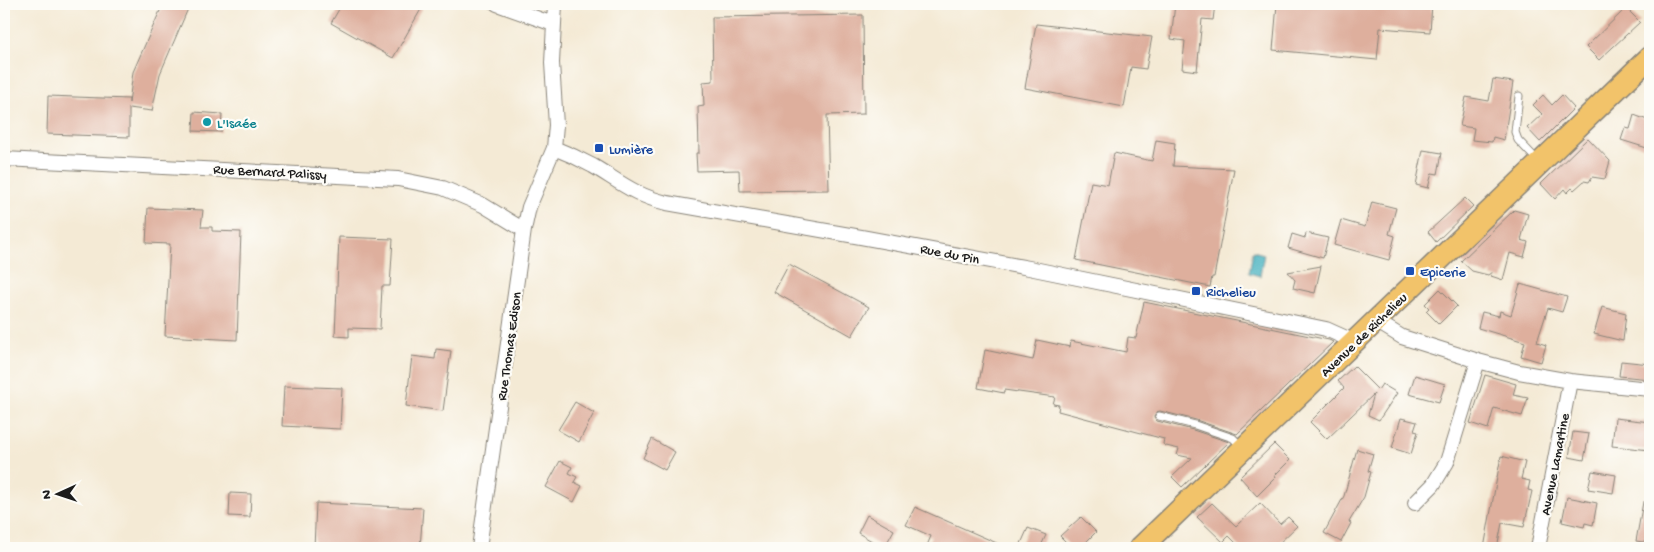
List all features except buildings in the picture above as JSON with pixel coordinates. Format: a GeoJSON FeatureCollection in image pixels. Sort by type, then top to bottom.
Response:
{"type":"FeatureCollection","features":[{"type":"Feature","properties":{"kind":"main road","name":"Avenue de Richelieu"},"geometry":{"type":"LineString","coordinates":[[1140,548],[1650,57]]}},
{"type":"Feature","properties":{"kind":"street"},"geometry":{"type":"LineString","coordinates":[[497,4],[554,24]]}},
{"type":"Feature","properties":{"kind":"street","name":"Rue Thomas Edison"},"geometry":{"type":"LineString","coordinates":[[479,548],[524,230],[529,207],[554,148],[556,124],[552,63],[555,4]]}},
{"type":"Feature","properties":{"kind":"street","name":"Rue du Pin"},"geometry":{"type":"LineString","coordinates":[[554,148],[576,157],[631,191],[657,201],[1029,268],[1326,329],[1355,342]]}},
{"type":"Feature","properties":{"kind":"street","name":"Rue Bernard Palissy"},"geometry":{"type":"LineString","coordinates":[[4,159],[398,179],[443,188],[483,205],[524,230]]}},
{"type":"Feature","properties":{"kind":"street"},"geometry":{"type":"LineString","coordinates":[[1376,322],[1402,337],[1519,372],[1570,381],[1650,389]]}},
{"type":"Feature","properties":{"kind":"street"},"geometry":{"type":"LineString","coordinates":[[1415,503],[1433,485],[1447,462],[1478,361]]}},
{"type":"Feature","properties":{"kind":"street","name":"Avenue Lamartine"},"geometry":{"type":"LineString","coordinates":[[1538,548],[1570,381]]}},
{"type":"Feature","properties":{"kind":"lane"},"geometry":{"type":"LineString","coordinates":[[1520,96],[1515,132],[1518,140],[1540,163]]}},
{"type":"Feature","properties":{"kind":"lane"},"geometry":{"type":"LineString","coordinates":[[1159,416],[1195,425],[1233,438],[1244,449]]}},
{"type":"Feature","properties":{"kind":"water"},"geometry":{"type":"Polygon","coordinates":[[[1253,251],[1264,254],[1260,276],[1249,273],[1253,251]]]}},
{"type":"Feature","properties":{"kind":"place","name":"L'Isaée"},"geometry":{"type":"Point","coordinates":[207,122]}},
{"type":"Feature","properties":{"kind":"place","name":"Lumière"},"geometry":{"type":"Point","coordinates":[599,148]}},
{"type":"Feature","properties":{"kind":"place","name":"Epicerie"},"geometry":{"type":"Point","coordinates":[1410,271]}},
{"type":"Feature","properties":{"kind":"place","name":"Richelieu"},"geometry":{"type":"Point","coordinates":[1196,291]}}]}
